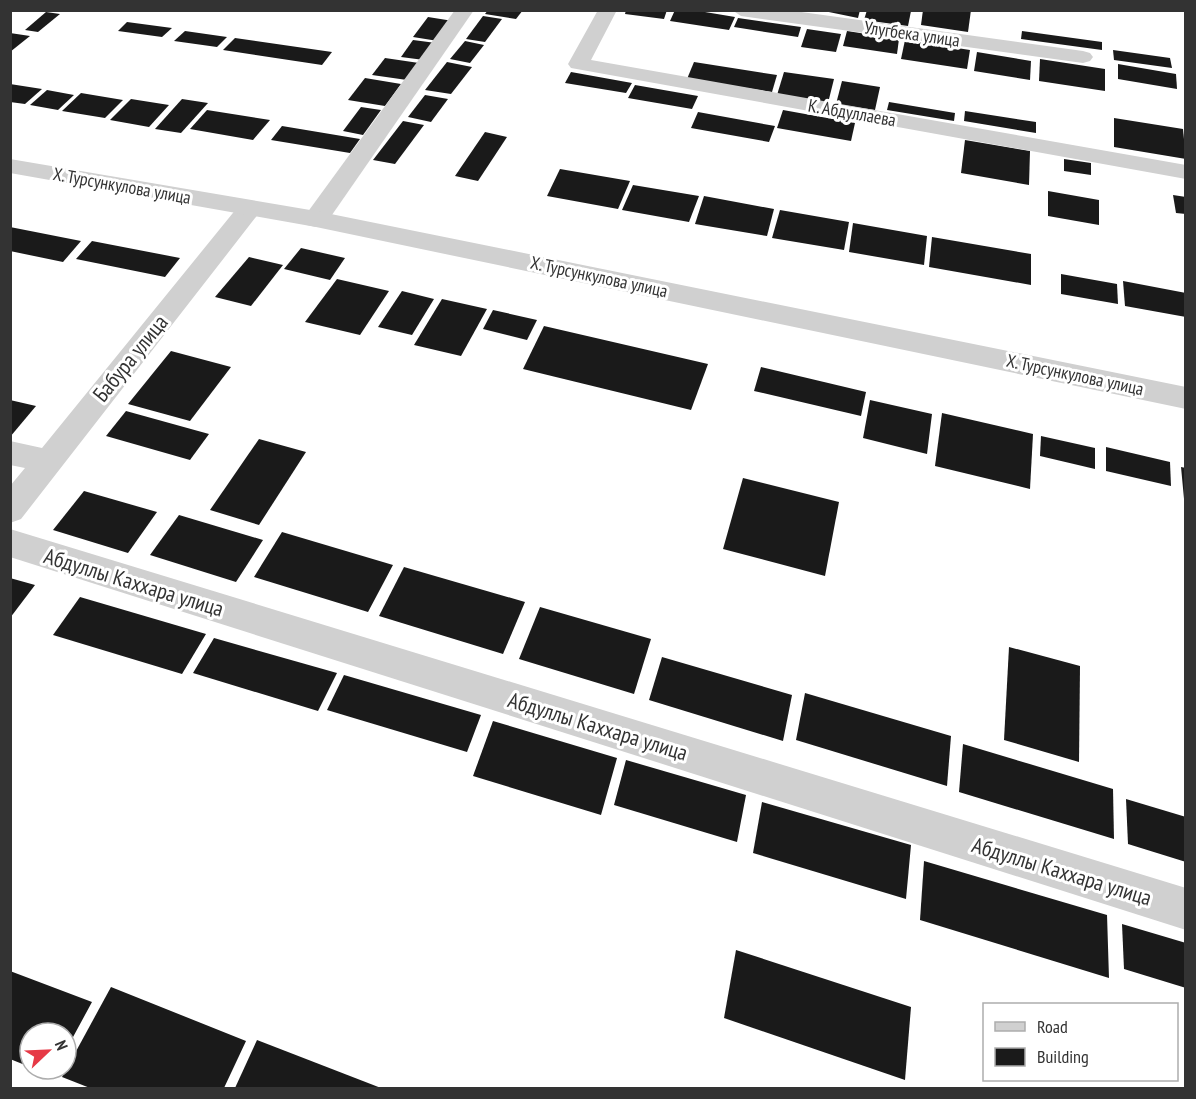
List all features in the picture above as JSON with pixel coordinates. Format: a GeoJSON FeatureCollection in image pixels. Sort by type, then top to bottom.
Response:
{"type":"FeatureCollection","features":[{"type":"Feature","properties":{"kind":"street"},"geometry":{"type":"LineString","coordinates":[[316,219],[465,10]]}},
{"type":"Feature","properties":{"kind":"street","name":"К. Абдуллаева"},"geometry":{"type":"LineString","coordinates":[[608,10],[578,64],[1185,172]]}},
{"type":"Feature","properties":{"kind":"street","name":"Улугбека улица"},"geometry":{"type":"LineString","coordinates":[[741,10],[1083,57]]}},
{"type":"Feature","properties":{"kind":"street","name":"Х. Турсункулова улица"},"geometry":{"type":"LineString","coordinates":[[10,166],[316,219],[1185,398]]}},
{"type":"Feature","properties":{"kind":"street","name":"Бабура улица"},"geometry":{"type":"LineString","coordinates":[[10,510],[250,208]]}},
{"type":"Feature","properties":{"kind":"street"},"geometry":{"type":"LineString","coordinates":[[10,453],[47,461]]}},
{"type":"Feature","properties":{"kind":"street","name":"Абдуллы Каххара улица"},"geometry":{"type":"LineString","coordinates":[[10,543],[1185,909]]}},
{"type":"Feature","properties":{"kind":"building"},"geometry":{"type":"Polygon","coordinates":[[[488,10],[523,10],[516,19],[485,14],[488,10]]]}},
{"type":"Feature","properties":{"kind":"building"},"geometry":{"type":"Polygon","coordinates":[[[626,10],[667,10],[664,19],[625,14],[626,10]]]}},
{"type":"Feature","properties":{"kind":"building"},"geometry":{"type":"Polygon","coordinates":[[[675,10],[693,10],[735,17],[729,30],[670,21],[675,10]]]}},
{"type":"Feature","properties":{"kind":"building"},"geometry":{"type":"Polygon","coordinates":[[[819,10],[860,10],[858,18],[819,10]]]}},
{"type":"Feature","properties":{"kind":"building"},"geometry":{"type":"Polygon","coordinates":[[[867,10],[909,10],[911,11],[908,26],[864,20],[867,10]]]}},
{"type":"Feature","properties":{"kind":"building"},"geometry":{"type":"Polygon","coordinates":[[[923,10],[971,10],[968,32],[921,25],[923,10]]]}},
{"type":"Feature","properties":{"kind":"building"},"geometry":{"type":"Polygon","coordinates":[[[46,12],[60,14],[38,32],[25,30],[46,12]]]}},
{"type":"Feature","properties":{"kind":"building"},"geometry":{"type":"Polygon","coordinates":[[[483,16],[502,19],[485,42],[466,39],[483,16]]]}},
{"type":"Feature","properties":{"kind":"building"},"geometry":{"type":"Polygon","coordinates":[[[428,17],[453,21],[438,41],[413,37],[428,17]]]}},
{"type":"Feature","properties":{"kind":"building"},"geometry":{"type":"Polygon","coordinates":[[[738,18],[801,27],[798,37],[734,27],[738,18]]]}},
{"type":"Feature","properties":{"kind":"building"},"geometry":{"type":"Polygon","coordinates":[[[127,22],[172,28],[162,37],[118,31],[127,22]]]}},
{"type":"Feature","properties":{"kind":"building"},"geometry":{"type":"Polygon","coordinates":[[[807,29],[841,34],[836,52],[801,47],[807,29]]]}},
{"type":"Feature","properties":{"kind":"building"},"geometry":{"type":"Polygon","coordinates":[[[185,31],[227,37],[217,47],[174,41],[185,31]]]}},
{"type":"Feature","properties":{"kind":"building"},"geometry":{"type":"Polygon","coordinates":[[[847,31],[899,39],[897,54],[843,46],[847,31]]]}},
{"type":"Feature","properties":{"kind":"building"},"geometry":{"type":"Polygon","coordinates":[[[1022,31],[1102,42],[1102,50],[1021,39],[1022,31]]]}},
{"type":"Feature","properties":{"kind":"building"},"geometry":{"type":"Polygon","coordinates":[[[10,33],[30,36],[10,52],[10,33]]]}},
{"type":"Feature","properties":{"kind":"building"},"geometry":{"type":"Polygon","coordinates":[[[235,38],[332,52],[322,65],[223,50],[235,38]]]}},
{"type":"Feature","properties":{"kind":"building"},"geometry":{"type":"Polygon","coordinates":[[[413,40],[436,43],[424,60],[401,57],[413,40]]]}},
{"type":"Feature","properties":{"kind":"building"},"geometry":{"type":"Polygon","coordinates":[[[905,40],[970,50],[967,69],[901,59],[905,40]]]}},
{"type":"Feature","properties":{"kind":"building"},"geometry":{"type":"Polygon","coordinates":[[[465,41],[484,45],[470,63],[450,59],[465,41]]]}},
{"type":"Feature","properties":{"kind":"building"},"geometry":{"type":"Polygon","coordinates":[[[1113,50],[1170,58],[1172,68],[1114,60],[1113,50]]]}},
{"type":"Feature","properties":{"kind":"building"},"geometry":{"type":"Polygon","coordinates":[[[977,52],[1031,61],[1030,80],[974,71],[977,52]]]}},
{"type":"Feature","properties":{"kind":"building"},"geometry":{"type":"Polygon","coordinates":[[[385,58],[419,63],[407,80],[372,75],[385,58]]]}},
{"type":"Feature","properties":{"kind":"building"},"geometry":{"type":"Polygon","coordinates":[[[1040,59],[1105,69],[1105,91],[1039,81],[1040,59]]]}},
{"type":"Feature","properties":{"kind":"building"},"geometry":{"type":"Polygon","coordinates":[[[447,62],[472,67],[451,94],[425,90],[447,62]]]}},
{"type":"Feature","properties":{"kind":"building"},"geometry":{"type":"Polygon","coordinates":[[[694,62],[777,75],[772,92],[687,79],[694,62]]]}},
{"type":"Feature","properties":{"kind":"building"},"geometry":{"type":"Polygon","coordinates":[[[1118,64],[1176,74],[1177,89],[1118,79],[1118,64]]]}},
{"type":"Feature","properties":{"kind":"building"},"geometry":{"type":"Polygon","coordinates":[[[571,72],[632,83],[626,93],[565,83],[571,72]]]}},
{"type":"Feature","properties":{"kind":"building"},"geometry":{"type":"Polygon","coordinates":[[[784,72],[834,79],[828,103],[777,95],[784,72]]]}},
{"type":"Feature","properties":{"kind":"building"},"geometry":{"type":"Polygon","coordinates":[[[365,78],[401,84],[385,106],[348,100],[365,78]]]}},
{"type":"Feature","properties":{"kind":"building"},"geometry":{"type":"Polygon","coordinates":[[[842,81],[880,87],[875,110],[836,104],[842,81]]]}},
{"type":"Feature","properties":{"kind":"building"},"geometry":{"type":"Polygon","coordinates":[[[10,84],[42,89],[25,104],[10,102],[10,84]]]}},
{"type":"Feature","properties":{"kind":"building"},"geometry":{"type":"Polygon","coordinates":[[[635,85],[698,96],[692,109],[628,98],[635,85]]]}},
{"type":"Feature","properties":{"kind":"building"},"geometry":{"type":"Polygon","coordinates":[[[47,90],[74,95],[58,110],[30,105],[47,90]]]}},
{"type":"Feature","properties":{"kind":"building"},"geometry":{"type":"Polygon","coordinates":[[[81,93],[123,100],[105,118],[62,111],[81,93]]]}},
{"type":"Feature","properties":{"kind":"building"},"geometry":{"type":"Polygon","coordinates":[[[425,95],[448,99],[431,122],[408,117],[425,95]]]}},
{"type":"Feature","properties":{"kind":"building"},"geometry":{"type":"Polygon","coordinates":[[[131,99],[169,105],[149,127],[110,120],[131,99]]]}},
{"type":"Feature","properties":{"kind":"building"},"geometry":{"type":"Polygon","coordinates":[[[182,99],[208,103],[181,133],[155,129],[182,99]]]}},
{"type":"Feature","properties":{"kind":"building"},"geometry":{"type":"Polygon","coordinates":[[[889,102],[955,113],[954,121],[887,110],[889,102]]]}},
{"type":"Feature","properties":{"kind":"building"},"geometry":{"type":"Polygon","coordinates":[[[361,107],[381,110],[363,135],[343,131],[361,107]]]}},
{"type":"Feature","properties":{"kind":"building"},"geometry":{"type":"Polygon","coordinates":[[[207,110],[270,120],[253,140],[190,129],[207,110]]]}},
{"type":"Feature","properties":{"kind":"building"},"geometry":{"type":"Polygon","coordinates":[[[783,110],[855,123],[851,141],[777,128],[783,110]]]}},
{"type":"Feature","properties":{"kind":"building"},"geometry":{"type":"Polygon","coordinates":[[[965,111],[1036,122],[1036,133],[964,121],[965,111]]]}},
{"type":"Feature","properties":{"kind":"building"},"geometry":{"type":"Polygon","coordinates":[[[698,112],[775,126],[769,142],[691,128],[698,112]]]}},
{"type":"Feature","properties":{"kind":"building"},"geometry":{"type":"Polygon","coordinates":[[[1114,118],[1183,129],[1186,159],[1114,147],[1114,118]]]}},
{"type":"Feature","properties":{"kind":"building"},"geometry":{"type":"Polygon","coordinates":[[[403,121],[424,125],[395,164],[373,160],[403,121]]]}},
{"type":"Feature","properties":{"kind":"building"},"geometry":{"type":"Polygon","coordinates":[[[282,126],[360,139],[350,153],[271,140],[282,126]]]}},
{"type":"Feature","properties":{"kind":"building"},"geometry":{"type":"Polygon","coordinates":[[[485,132],[507,137],[478,181],[455,176],[485,132]]]}},
{"type":"Feature","properties":{"kind":"building"},"geometry":{"type":"Polygon","coordinates":[[[965,140],[1030,151],[1029,185],[961,173],[965,140]]]}},
{"type":"Feature","properties":{"kind":"building"},"geometry":{"type":"Polygon","coordinates":[[[1064,159],[1091,163],[1091,175],[1064,171],[1064,159]]]}},
{"type":"Feature","properties":{"kind":"building"},"geometry":{"type":"Polygon","coordinates":[[[560,169],[630,181],[618,209],[547,196],[560,169]]]}},
{"type":"Feature","properties":{"kind":"building"},"geometry":{"type":"Polygon","coordinates":[[[633,185],[699,196],[689,222],[622,210],[633,185]]]}},
{"type":"Feature","properties":{"kind":"building"},"geometry":{"type":"Polygon","coordinates":[[[1048,191],[1099,200],[1099,225],[1048,216],[1048,191]]]}},
{"type":"Feature","properties":{"kind":"building"},"geometry":{"type":"Polygon","coordinates":[[[1173,195],[1186,197],[1186,214],[1176,213],[1173,195]]]}},
{"type":"Feature","properties":{"kind":"building"},"geometry":{"type":"Polygon","coordinates":[[[704,196],[774,209],[767,236],[695,224],[704,196]]]}},
{"type":"Feature","properties":{"kind":"building"},"geometry":{"type":"Polygon","coordinates":[[[780,210],[849,222],[844,250],[772,238],[780,210]]]}},
{"type":"Feature","properties":{"kind":"building"},"geometry":{"type":"Polygon","coordinates":[[[853,223],[927,236],[924,265],[849,252],[853,223]]]}},
{"type":"Feature","properties":{"kind":"building"},"geometry":{"type":"Polygon","coordinates":[[[10,227],[81,241],[63,262],[10,251],[10,227]]]}},
{"type":"Feature","properties":{"kind":"building"},"geometry":{"type":"Polygon","coordinates":[[[932,237],[1031,254],[1031,285],[929,267],[932,237]]]}},
{"type":"Feature","properties":{"kind":"building"},"geometry":{"type":"Polygon","coordinates":[[[92,241],[180,258],[165,277],[76,259],[92,241]]]}},
{"type":"Feature","properties":{"kind":"building"},"geometry":{"type":"Polygon","coordinates":[[[301,248],[345,258],[330,280],[284,269],[301,248]]]}},
{"type":"Feature","properties":{"kind":"building"},"geometry":{"type":"Polygon","coordinates":[[[249,257],[283,265],[251,306],[215,297],[249,257]]]}},
{"type":"Feature","properties":{"kind":"building"},"geometry":{"type":"Polygon","coordinates":[[[1061,274],[1117,284],[1118,304],[1061,294],[1061,274]]]}},
{"type":"Feature","properties":{"kind":"building"},"geometry":{"type":"Polygon","coordinates":[[[337,279],[389,291],[360,335],[305,322],[337,279]]]}},
{"type":"Feature","properties":{"kind":"building"},"geometry":{"type":"Polygon","coordinates":[[[1123,281],[1186,293],[1186,317],[1125,306],[1123,281]]]}},
{"type":"Feature","properties":{"kind":"building"},"geometry":{"type":"Polygon","coordinates":[[[402,291],[434,299],[412,335],[378,327],[402,291]]]}},
{"type":"Feature","properties":{"kind":"building"},"geometry":{"type":"Polygon","coordinates":[[[442,299],[487,309],[461,356],[414,345],[442,299]]]}},
{"type":"Feature","properties":{"kind":"building"},"geometry":{"type":"Polygon","coordinates":[[[493,310],[537,320],[527,340],[483,329],[493,310]]]}},
{"type":"Feature","properties":{"kind":"building"},"geometry":{"type":"Polygon","coordinates":[[[544,326],[708,364],[691,410],[523,369],[544,326]]]}},
{"type":"Feature","properties":{"kind":"building"},"geometry":{"type":"Polygon","coordinates":[[[171,351],[231,367],[190,421],[128,404],[171,351]]]}},
{"type":"Feature","properties":{"kind":"building"},"geometry":{"type":"Polygon","coordinates":[[[761,367],[866,392],[861,416],[754,391],[761,367]]]}},
{"type":"Feature","properties":{"kind":"building"},"geometry":{"type":"Polygon","coordinates":[[[10,400],[36,406],[10,437],[10,400]]]}},
{"type":"Feature","properties":{"kind":"building"},"geometry":{"type":"Polygon","coordinates":[[[870,400],[932,414],[927,454],[863,438],[870,400]]]}},
{"type":"Feature","properties":{"kind":"building"},"geometry":{"type":"Polygon","coordinates":[[[126,411],[209,434],[190,460],[106,436],[126,411]]]}},
{"type":"Feature","properties":{"kind":"building"},"geometry":{"type":"Polygon","coordinates":[[[942,413],[1033,434],[1030,489],[935,466],[942,413]]]}},
{"type":"Feature","properties":{"kind":"building"},"geometry":{"type":"Polygon","coordinates":[[[1041,436],[1095,448],[1095,469],[1040,456],[1041,436]]]}},
{"type":"Feature","properties":{"kind":"building"},"geometry":{"type":"Polygon","coordinates":[[[259,439],[306,452],[259,525],[210,510],[259,439]]]}},
{"type":"Feature","properties":{"kind":"building"},"geometry":{"type":"Polygon","coordinates":[[[1106,447],[1170,462],[1171,486],[1106,471],[1106,447]]]}},
{"type":"Feature","properties":{"kind":"building"},"geometry":{"type":"Polygon","coordinates":[[[1181,467],[1186,468],[1186,499],[1184,499],[1181,467]]]}},
{"type":"Feature","properties":{"kind":"building"},"geometry":{"type":"Polygon","coordinates":[[[743,478],[839,502],[825,576],[723,549],[743,478]]]}},
{"type":"Feature","properties":{"kind":"building"},"geometry":{"type":"Polygon","coordinates":[[[84,491],[157,512],[128,553],[53,530],[84,491]]]}},
{"type":"Feature","properties":{"kind":"building"},"geometry":{"type":"Polygon","coordinates":[[[179,515],[263,540],[236,582],[150,555],[179,515]]]}},
{"type":"Feature","properties":{"kind":"building"},"geometry":{"type":"Polygon","coordinates":[[[282,532],[393,565],[368,612],[254,577],[282,532]]]}},
{"type":"Feature","properties":{"kind":"building"},"geometry":{"type":"Polygon","coordinates":[[[404,567],[525,602],[503,654],[379,616],[404,567]]]}},
{"type":"Feature","properties":{"kind":"building"},"geometry":{"type":"Polygon","coordinates":[[[10,578],[35,585],[10,618],[10,578]]]}},
{"type":"Feature","properties":{"kind":"building"},"geometry":{"type":"Polygon","coordinates":[[[80,597],[206,634],[182,674],[53,635],[80,597]]]}},
{"type":"Feature","properties":{"kind":"building"},"geometry":{"type":"Polygon","coordinates":[[[540,607],[651,639],[634,694],[519,659],[540,607]]]}},
{"type":"Feature","properties":{"kind":"building"},"geometry":{"type":"Polygon","coordinates":[[[214,638],[337,673],[318,711],[193,673],[214,638]]]}},
{"type":"Feature","properties":{"kind":"building"},"geometry":{"type":"Polygon","coordinates":[[[1009,647],[1080,666],[1079,762],[1004,740],[1009,647]]]}},
{"type":"Feature","properties":{"kind":"building"},"geometry":{"type":"Polygon","coordinates":[[[662,657],[792,695],[783,741],[649,700],[662,657]]]}},
{"type":"Feature","properties":{"kind":"building"},"geometry":{"type":"Polygon","coordinates":[[[344,675],[481,715],[467,752],[327,710],[344,675]]]}},
{"type":"Feature","properties":{"kind":"building"},"geometry":{"type":"Polygon","coordinates":[[[805,693],[951,736],[947,786],[796,740],[805,693]]]}},
{"type":"Feature","properties":{"kind":"building"},"geometry":{"type":"Polygon","coordinates":[[[493,721],[617,758],[601,815],[473,776],[493,721]]]}},
{"type":"Feature","properties":{"kind":"building"},"geometry":{"type":"Polygon","coordinates":[[[963,744],[1113,789],[1114,839],[959,792],[963,744]]]}},
{"type":"Feature","properties":{"kind":"building"},"geometry":{"type":"Polygon","coordinates":[[[626,760],[746,795],[737,842],[614,805],[626,760]]]}},
{"type":"Feature","properties":{"kind":"building"},"geometry":{"type":"Polygon","coordinates":[[[1126,799],[1186,817],[1186,862],[1128,844],[1126,799]]]}},
{"type":"Feature","properties":{"kind":"building"},"geometry":{"type":"Polygon","coordinates":[[[762,802],[911,845],[906,899],[753,853],[762,802]]]}},
{"type":"Feature","properties":{"kind":"building"},"geometry":{"type":"Polygon","coordinates":[[[924,861],[1107,915],[1109,978],[920,920],[924,861]]]}},
{"type":"Feature","properties":{"kind":"building"},"geometry":{"type":"Polygon","coordinates":[[[1122,924],[1186,943],[1186,988],[1124,969],[1122,924]]]}},
{"type":"Feature","properties":{"kind":"building"},"geometry":{"type":"Polygon","coordinates":[[[736,950],[911,1007],[905,1080],[724,1018],[736,950]]]}},
{"type":"Feature","properties":{"kind":"building"},"geometry":{"type":"Polygon","coordinates":[[[10,971],[92,1002],[78,1028],[78,1021],[18,1021],[18,1062],[10,1059],[10,971]]]}},
{"type":"Feature","properties":{"kind":"building"},"geometry":{"type":"Polygon","coordinates":[[[111,987],[246,1041],[224,1088],[90,1088],[72,1081],[78,1081],[78,1048],[111,987]]]}},
{"type":"Feature","properties":{"kind":"building"},"geometry":{"type":"Polygon","coordinates":[[[257,1040],[381,1088],[235,1088],[257,1040]]]}}]}
